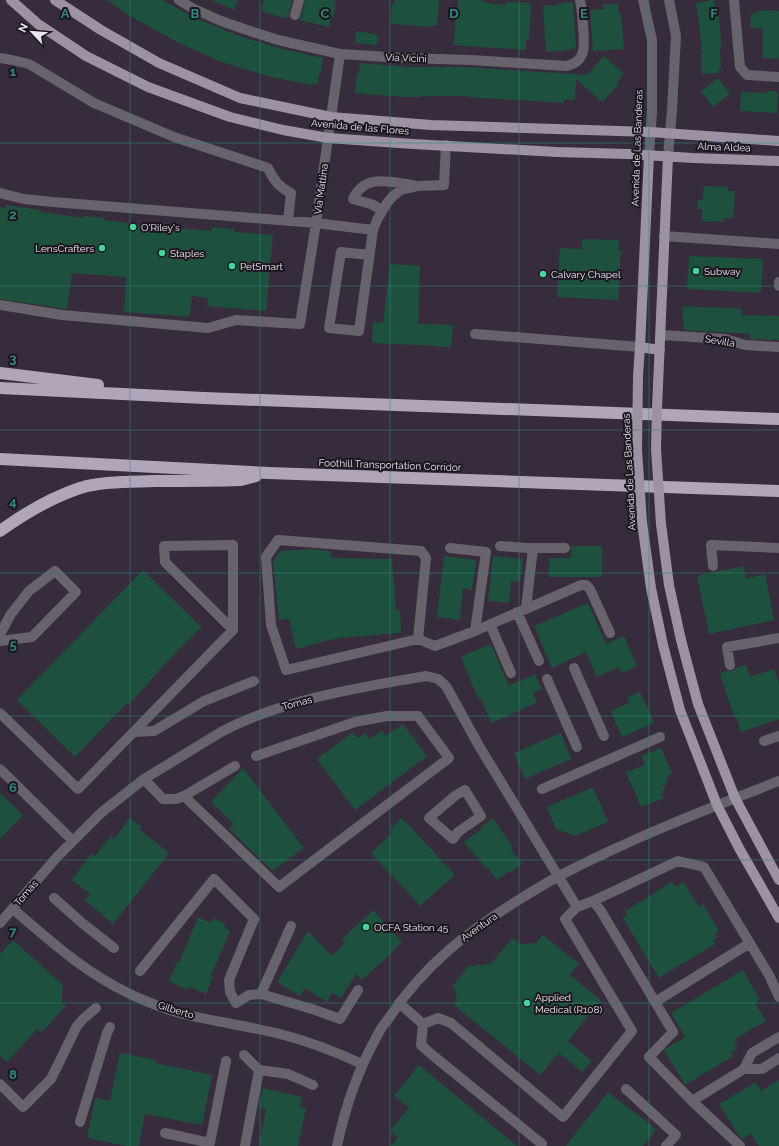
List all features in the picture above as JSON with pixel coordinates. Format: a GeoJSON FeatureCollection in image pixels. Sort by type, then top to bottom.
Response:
{"type":"FeatureCollection","features":[{"type":"Feature","properties":{"kind":"highway"},"geometry":{"type":"LineString","coordinates":[[0,373],[82,383],[188,391],[204,398]]}},
{"type":"Feature","properties":{"kind":"highway"},"geometry":{"type":"LineString","coordinates":[[0,388],[204,398],[779,419]]}},
{"type":"Feature","properties":{"kind":"highway","name":"Foothill Transportation Corridor"},"geometry":{"type":"LineString","coordinates":[[0,459],[269,473],[779,491]]}},
{"type":"Feature","properties":{"kind":"highway"},"geometry":{"type":"LineString","coordinates":[[0,531],[40,504],[81,488],[100,484],[126,482],[240,480],[269,473]]}},
{"type":"Feature","properties":{"kind":"main road","name":"Avenida de las Flores"},"geometry":{"type":"LineString","coordinates":[[11,0],[38,24],[86,56],[148,87],[230,117],[283,130],[328,138],[534,151],[668,156]]}},
{"type":"Feature","properties":{"kind":"main road","name":"Avenida de las Flores"},"geometry":{"type":"LineString","coordinates":[[55,0],[101,30],[159,63],[240,98],[331,117],[431,125],[650,132],[670,134]]}},
{"type":"Feature","properties":{"kind":"main road","name":"Alma Aldea"},"geometry":{"type":"LineString","coordinates":[[670,134],[779,141]]}},
{"type":"Feature","properties":{"kind":"main road","name":"Avenida de Las Banderas"},"geometry":{"type":"LineString","coordinates":[[649,155],[638,376],[638,450],[642,522],[651,588],[680,710],[709,786],[739,848],[779,918]]}},
{"type":"Feature","properties":{"kind":"main road","name":"Alma Aldea"},"geometry":{"type":"LineString","coordinates":[[668,156],[779,161]]}},
{"type":"Feature","properties":{"kind":"main road"},"geometry":{"type":"LineString","coordinates":[[668,156],[656,450],[661,524],[669,585],[698,704],[735,798],[779,880]]}},
{"type":"Feature","properties":{"kind":"main road"},"geometry":{"type":"LineString","coordinates":[[640,348],[660,350]]}},
{"type":"Feature","properties":{"kind":"street","name":"Via Vicini"},"geometry":{"type":"LineString","coordinates":[[179,0],[192,8],[221,21],[244,29],[278,40],[340,54],[566,66],[572,65],[580,59],[584,49],[580,0]]}},
{"type":"Feature","properties":{"kind":"street"},"geometry":{"type":"LineString","coordinates":[[295,15],[299,0]]}},
{"type":"Feature","properties":{"kind":"street","name":"Avenida de Las Banderas"},"geometry":{"type":"LineString","coordinates":[[643,0],[652,40],[652,112],[649,155]]}},
{"type":"Feature","properties":{"kind":"street"},"geometry":{"type":"LineString","coordinates":[[668,156],[676,36],[669,0]]}},
{"type":"Feature","properties":{"kind":"street"},"geometry":{"type":"LineString","coordinates":[[734,0],[740,67],[747,75],[779,77]]}},
{"type":"Feature","properties":{"kind":"street","name":"Via Mattina"},"geometry":{"type":"LineString","coordinates":[[0,305],[62,315],[208,328],[236,320],[300,324],[340,54]]}},
{"type":"Feature","properties":{"kind":"street"},"geometry":{"type":"LineString","coordinates":[[0,58],[29,64],[94,104],[174,137],[268,168],[270,174],[280,187],[291,193],[288,221]]}},
{"type":"Feature","properties":{"kind":"street"},"geometry":{"type":"LineString","coordinates":[[382,210],[371,204],[352,199],[356,192],[366,184],[379,180],[418,186],[444,185],[446,145]]}},
{"type":"Feature","properties":{"kind":"street"},"geometry":{"type":"LineString","coordinates":[[369,254],[340,252],[329,328],[359,331],[373,230],[387,202],[401,190],[418,186]]}},
{"type":"Feature","properties":{"kind":"street"},"geometry":{"type":"LineString","coordinates":[[0,193],[24,199],[53,202],[316,223],[373,230]]}},
{"type":"Feature","properties":{"kind":"street"},"geometry":{"type":"LineString","coordinates":[[664,236],[779,244]]}},
{"type":"Feature","properties":{"kind":"street"},"geometry":{"type":"LineString","coordinates":[[474,334],[640,348]]}},
{"type":"Feature","properties":{"kind":"street","name":"Sevilla"},"geometry":{"type":"LineString","coordinates":[[660,335],[725,339],[745,345],[779,347]]}},
{"type":"Feature","properties":{"kind":"street"},"geometry":{"type":"LineString","coordinates":[[418,640],[426,558],[421,551],[278,540],[266,557],[271,625],[286,670],[418,640],[435,646],[476,631],[581,585],[586,585],[590,589],[610,633]]}},
{"type":"Feature","properties":{"kind":"street"},"geometry":{"type":"LineString","coordinates":[[0,712],[78,789],[233,630],[233,545],[164,546],[165,562],[233,630]]}},
{"type":"Feature","properties":{"kind":"street"},"geometry":{"type":"LineString","coordinates":[[713,566],[711,545],[779,548]]}},
{"type":"Feature","properties":{"kind":"street"},"geometry":{"type":"LineString","coordinates":[[500,546],[565,548]]}},
{"type":"Feature","properties":{"kind":"street"},"geometry":{"type":"LineString","coordinates":[[450,548],[486,552],[476,631]]}},
{"type":"Feature","properties":{"kind":"street"},"geometry":{"type":"LineString","coordinates":[[533,548],[521,610],[539,661]]}},
{"type":"Feature","properties":{"kind":"street"},"geometry":{"type":"LineString","coordinates":[[0,634],[11,614],[29,591],[55,571],[76,592],[32,636],[0,641]]}},
{"type":"Feature","properties":{"kind":"street"},"geometry":{"type":"LineString","coordinates":[[490,624],[511,673]]}},
{"type":"Feature","properties":{"kind":"street"},"geometry":{"type":"LineString","coordinates":[[730,665],[727,646],[779,638]]}},
{"type":"Feature","properties":{"kind":"street"},"geometry":{"type":"LineString","coordinates":[[574,668],[604,736]]}},
{"type":"Feature","properties":{"kind":"street","name":"Tomas"},"geometry":{"type":"LineString","coordinates":[[0,923],[57,858],[102,812],[144,779],[221,732],[267,712],[356,688],[426,676],[438,679],[446,686],[479,746],[576,907]]}},
{"type":"Feature","properties":{"kind":"street"},"geometry":{"type":"LineString","coordinates":[[547,679],[577,747]]}},
{"type":"Feature","properties":{"kind":"street"},"geometry":{"type":"LineString","coordinates":[[134,732],[154,731],[204,701],[254,681]]}},
{"type":"Feature","properties":{"kind":"street"},"geometry":{"type":"LineString","coordinates":[[184,796],[279,887],[448,758],[418,716],[387,716],[355,722],[256,756]]}},
{"type":"Feature","properties":{"kind":"street"},"geometry":{"type":"LineString","coordinates":[[764,741],[779,736]]}},
{"type":"Feature","properties":{"kind":"street"},"geometry":{"type":"LineString","coordinates":[[542,789],[660,737]]}},
{"type":"Feature","properties":{"kind":"street"},"geometry":{"type":"LineString","coordinates":[[144,779],[162,800],[176,800],[235,766]]}},
{"type":"Feature","properties":{"kind":"street"},"geometry":{"type":"LineString","coordinates":[[0,769],[73,841]]}},
{"type":"Feature","properties":{"kind":"street","name":"Aventura"},"geometry":{"type":"LineString","coordinates":[[337,1146],[348,1101],[362,1064],[376,1037],[399,1003],[422,975],[456,943],[478,926],[558,876],[637,838],[779,781]]}},
{"type":"Feature","properties":{"kind":"street"},"geometry":{"type":"LineString","coordinates":[[465,790],[481,816],[458,832],[453,840],[429,818],[456,795],[465,790]]}},
{"type":"Feature","properties":{"kind":"street"},"geometry":{"type":"LineString","coordinates":[[423,1024],[438,1018],[450,1023],[563,1117],[632,1031],[565,919],[576,907],[593,901],[678,861],[704,867],[769,975],[779,997]]}},
{"type":"Feature","properties":{"kind":"street"},"geometry":{"type":"LineString","coordinates":[[140,971],[214,879],[254,919],[229,980],[230,992],[236,1002],[250,995],[261,994],[340,1019],[358,990]]}},
{"type":"Feature","properties":{"kind":"street"},"geometry":{"type":"LineString","coordinates":[[54,898],[82,923],[114,948]]}},
{"type":"Feature","properties":{"kind":"street"},"geometry":{"type":"LineString","coordinates":[[593,901],[602,911],[673,1032],[649,1057],[692,1101],[740,1146]]}},
{"type":"Feature","properties":{"kind":"street","name":"Gilberto"},"geometry":{"type":"LineString","coordinates":[[13,908],[65,953],[106,981],[130,994],[183,1014],[281,1034],[343,1055],[362,1064]]}},
{"type":"Feature","properties":{"kind":"street"},"geometry":{"type":"LineString","coordinates":[[261,994],[291,926]]}},
{"type":"Feature","properties":{"kind":"street"},"geometry":{"type":"LineString","coordinates":[[655,1002],[750,943]]}},
{"type":"Feature","properties":{"kind":"street"},"geometry":{"type":"LineString","coordinates":[[399,1003],[423,1024]]}},
{"type":"Feature","properties":{"kind":"street"},"geometry":{"type":"LineString","coordinates":[[0,1084],[23,1107],[50,1079],[77,1026],[96,1008]]}},
{"type":"Feature","properties":{"kind":"street"},"geometry":{"type":"LineString","coordinates":[[423,1024],[421,1045],[542,1144],[541,1146]]}},
{"type":"Feature","properties":{"kind":"street"},"geometry":{"type":"LineString","coordinates":[[80,1122],[110,1027]]}},
{"type":"Feature","properties":{"kind":"street"},"geometry":{"type":"LineString","coordinates":[[744,1069],[752,1053],[779,1037]]}},
{"type":"Feature","properties":{"kind":"street"},"geometry":{"type":"LineString","coordinates":[[244,1055],[259,1070],[288,1074],[313,1085]]}},
{"type":"Feature","properties":{"kind":"street"},"geometry":{"type":"LineString","coordinates":[[692,1101],[744,1069],[762,1069],[779,1058]]}},
{"type":"Feature","properties":{"kind":"street"},"geometry":{"type":"LineString","coordinates":[[166,1133],[210,1143],[226,1061]]}},
{"type":"Feature","properties":{"kind":"street"},"geometry":{"type":"LineString","coordinates":[[245,1146],[259,1070]]}},
{"type":"Feature","properties":{"kind":"street"},"geometry":{"type":"LineString","coordinates":[[626,1089],[676,1135],[666,1146]]}},
{"type":"Feature","properties":{"kind":"building"},"geometry":{"type":"Polygon","coordinates":[[[107,0],[162,0],[191,16],[231,33],[278,48],[323,58],[317,85],[271,77],[219,61],[177,42],[132,17],[107,0]]]}},
{"type":"Feature","properties":{"kind":"building"},"geometry":{"type":"Polygon","coordinates":[[[212,0],[238,0],[234,10],[212,0]]]}},
{"type":"Feature","properties":{"kind":"building"},"geometry":{"type":"Polygon","coordinates":[[[264,0],[292,0],[289,17],[287,19],[261,11],[264,0]]]}},
{"type":"Feature","properties":{"kind":"building"},"geometry":{"type":"Polygon","coordinates":[[[305,0],[336,0],[334,6],[336,6],[333,17],[331,16],[329,27],[299,20],[305,0]]]}},
{"type":"Feature","properties":{"kind":"building"},"geometry":{"type":"Polygon","coordinates":[[[395,0],[439,0],[437,26],[431,25],[431,27],[391,24],[392,4],[394,4],[395,0]]]}},
{"type":"Feature","properties":{"kind":"building"},"geometry":{"type":"Polygon","coordinates":[[[458,0],[483,0],[483,2],[486,3],[506,5],[506,2],[531,3],[529,39],[526,39],[526,50],[454,45],[458,0]]]}},
{"type":"Feature","properties":{"kind":"building"},"geometry":{"type":"Polygon","coordinates":[[[714,0],[716,10],[718,9],[722,46],[720,46],[721,68],[719,69],[719,73],[702,74],[702,54],[696,3],[714,0]]]}},
{"type":"Feature","properties":{"kind":"building"},"geometry":{"type":"Polygon","coordinates":[[[573,2],[576,48],[570,49],[571,50],[546,52],[543,6],[573,2]]]}},
{"type":"Feature","properties":{"kind":"building"},"geometry":{"type":"Polygon","coordinates":[[[618,4],[618,14],[621,13],[624,49],[593,51],[590,10],[605,9],[601,5],[618,4]]]}},
{"type":"Feature","properties":{"kind":"building"},"geometry":{"type":"Polygon","coordinates":[[[759,10],[779,11],[778,59],[762,58],[763,29],[750,28],[751,14],[754,14],[754,12],[759,12],[759,10]]]}},
{"type":"Feature","properties":{"kind":"building"},"geometry":{"type":"Polygon","coordinates":[[[356,31],[378,35],[377,45],[355,43],[356,31]]]}},
{"type":"Feature","properties":{"kind":"building"},"geometry":{"type":"Polygon","coordinates":[[[604,56],[624,74],[617,82],[619,84],[602,102],[576,79],[575,100],[564,99],[564,103],[468,96],[403,97],[355,93],[357,73],[359,73],[360,63],[409,67],[465,67],[587,75],[604,56]]]}},
{"type":"Feature","properties":{"kind":"building"},"geometry":{"type":"Polygon","coordinates":[[[718,78],[730,94],[713,107],[701,91],[718,78]]]}},
{"type":"Feature","properties":{"kind":"building"},"geometry":{"type":"Polygon","coordinates":[[[767,91],[776,91],[776,93],[778,93],[777,113],[740,111],[741,92],[767,93],[767,91]]]}},
{"type":"Feature","properties":{"kind":"building"},"geometry":{"type":"Polygon","coordinates":[[[704,186],[728,187],[728,191],[735,191],[733,218],[724,218],[723,222],[702,221],[702,209],[697,209],[698,200],[703,200],[704,186]]]}},
{"type":"Feature","properties":{"kind":"building"},"geometry":{"type":"Polygon","coordinates":[[[6,205],[41,210],[41,212],[83,218],[83,216],[104,218],[104,220],[150,226],[151,222],[176,225],[176,228],[212,231],[212,227],[234,229],[234,232],[273,235],[266,311],[207,306],[208,298],[192,296],[189,317],[124,312],[126,277],[72,273],[67,309],[0,299],[0,207],[6,208],[6,205]]]}},
{"type":"Feature","properties":{"kind":"building"},"geometry":{"type":"Polygon","coordinates":[[[582,239],[619,240],[618,250],[621,250],[618,300],[557,297],[560,248],[582,249],[582,239]]]}},
{"type":"Feature","properties":{"kind":"building"},"geometry":{"type":"Polygon","coordinates":[[[689,256],[763,259],[761,293],[687,289],[689,256]]]}},
{"type":"Feature","properties":{"kind":"building"},"geometry":{"type":"Polygon","coordinates":[[[390,264],[420,266],[418,324],[453,325],[451,347],[372,343],[373,322],[383,323],[390,264]]]}},
{"type":"Feature","properties":{"kind":"building"},"geometry":{"type":"Polygon","coordinates":[[[683,306],[741,309],[741,315],[779,316],[779,340],[750,339],[750,334],[683,330],[683,306]]]}},
{"type":"Feature","properties":{"kind":"building"},"geometry":{"type":"Polygon","coordinates":[[[571,546],[602,546],[602,577],[549,577],[549,558],[571,558],[571,546]]]}},
{"type":"Feature","properties":{"kind":"building"},"geometry":{"type":"Polygon","coordinates":[[[309,549],[330,551],[331,558],[392,559],[396,611],[400,610],[401,633],[338,638],[296,649],[289,619],[279,620],[273,561],[281,551],[309,549]]]}},
{"type":"Feature","properties":{"kind":"building"},"geometry":{"type":"Polygon","coordinates":[[[444,556],[476,560],[472,590],[463,588],[460,620],[437,617],[444,556]]]}},
{"type":"Feature","properties":{"kind":"building"},"geometry":{"type":"Polygon","coordinates":[[[493,556],[523,559],[520,582],[511,581],[509,603],[488,601],[493,556]]]}},
{"type":"Feature","properties":{"kind":"building"},"geometry":{"type":"Polygon","coordinates":[[[743,566],[746,579],[765,574],[774,620],[709,634],[697,576],[743,566]]]}},
{"type":"Feature","properties":{"kind":"building"},"geometry":{"type":"Polygon","coordinates":[[[143,570],[201,627],[129,704],[127,703],[75,757],[17,700],[143,570]]]}},
{"type":"Feature","properties":{"kind":"building"},"geometry":{"type":"Polygon","coordinates":[[[588,603],[606,644],[624,636],[637,666],[622,673],[619,667],[597,677],[586,652],[552,668],[534,626],[588,603]]]}},
{"type":"Feature","properties":{"kind":"building"},"geometry":{"type":"Polygon","coordinates":[[[491,644],[509,686],[535,674],[542,689],[533,693],[537,703],[491,723],[481,698],[478,699],[461,657],[491,644]]]}},
{"type":"Feature","properties":{"kind":"building"},"geometry":{"type":"Polygon","coordinates":[[[746,665],[750,677],[774,669],[779,684],[779,719],[741,732],[736,717],[734,717],[720,673],[731,671],[746,665]]]}},
{"type":"Feature","properties":{"kind":"building"},"geometry":{"type":"Polygon","coordinates":[[[640,692],[654,723],[622,737],[611,711],[629,703],[627,698],[640,692]]]}},
{"type":"Feature","properties":{"kind":"building"},"geometry":{"type":"Polygon","coordinates":[[[403,724],[427,756],[355,810],[317,759],[353,732],[358,738],[365,733],[370,739],[382,730],[386,736],[403,724]]]}},
{"type":"Feature","properties":{"kind":"building"},"geometry":{"type":"Polygon","coordinates":[[[561,733],[571,759],[525,779],[514,753],[561,733]]]}},
{"type":"Feature","properties":{"kind":"building"},"geometry":{"type":"Polygon","coordinates":[[[661,748],[672,773],[669,774],[662,794],[664,798],[641,807],[626,772],[645,765],[641,756],[661,748]]]}},
{"type":"Feature","properties":{"kind":"building"},"geometry":{"type":"Polygon","coordinates":[[[243,768],[304,848],[273,871],[229,829],[234,824],[211,802],[243,768]]]}},
{"type":"Feature","properties":{"kind":"building"},"geometry":{"type":"Polygon","coordinates":[[[593,787],[608,822],[575,836],[556,829],[547,807],[593,787]]]}},
{"type":"Feature","properties":{"kind":"building"},"geometry":{"type":"Polygon","coordinates":[[[0,793],[23,815],[0,839],[0,793]]]}},
{"type":"Feature","properties":{"kind":"building"},"geometry":{"type":"Polygon","coordinates":[[[130,818],[142,827],[140,830],[169,853],[113,924],[85,900],[90,894],[72,880],[91,854],[95,856],[111,836],[114,839],[130,818]]]}},
{"type":"Feature","properties":{"kind":"building"},"geometry":{"type":"Polygon","coordinates":[[[401,818],[455,875],[420,906],[371,853],[393,832],[390,829],[401,818]]]}},
{"type":"Feature","properties":{"kind":"building"},"geometry":{"type":"Polygon","coordinates":[[[493,818],[513,848],[511,849],[522,864],[497,880],[464,842],[482,829],[481,827],[493,818]]]}},
{"type":"Feature","properties":{"kind":"building"},"geometry":{"type":"Polygon","coordinates":[[[672,882],[675,887],[683,882],[699,907],[703,904],[719,931],[715,934],[717,938],[713,940],[715,944],[659,978],[623,918],[627,915],[625,911],[672,882]]]}},
{"type":"Feature","properties":{"kind":"building"},"geometry":{"type":"Polygon","coordinates":[[[373,910],[402,942],[362,980],[356,974],[341,998],[332,993],[327,1002],[305,988],[300,996],[277,982],[308,931],[332,956],[345,943],[342,939],[373,910]]]}},
{"type":"Feature","properties":{"kind":"building"},"geometry":{"type":"Polygon","coordinates":[[[198,917],[211,923],[213,918],[226,924],[224,928],[230,931],[211,976],[213,977],[206,994],[189,987],[188,990],[169,981],[177,962],[179,963],[198,917]]]}},
{"type":"Feature","properties":{"kind":"building","name":"Applied Medical (R108)"},"geometry":{"type":"Polygon","coordinates":[[[543,935],[579,964],[570,975],[601,1000],[568,1041],[592,1061],[582,1072],[559,1053],[540,1075],[454,1005],[457,1001],[455,989],[452,987],[468,966],[491,964],[512,938],[520,944],[536,943],[543,935]]]}},
{"type":"Feature","properties":{"kind":"building"},"geometry":{"type":"Polygon","coordinates":[[[13,940],[64,986],[62,989],[62,1003],[66,1006],[41,1033],[37,1029],[7,1062],[0,1056],[0,954],[13,940]]]}},
{"type":"Feature","properties":{"kind":"building"},"geometry":{"type":"Polygon","coordinates":[[[743,970],[760,1000],[755,1003],[766,1021],[735,1039],[737,1042],[734,1044],[737,1049],[731,1053],[733,1056],[685,1085],[664,1050],[685,1037],[671,1013],[743,970]]]}},
{"type":"Feature","properties":{"kind":"building"},"geometry":{"type":"Polygon","coordinates":[[[120,1053],[156,1060],[155,1063],[212,1075],[202,1125],[145,1114],[139,1146],[127,1146],[87,1138],[95,1098],[110,1101],[120,1053]]]}},
{"type":"Feature","properties":{"kind":"building"},"geometry":{"type":"Polygon","coordinates":[[[419,1065],[517,1146],[391,1146],[398,1138],[390,1131],[409,1108],[394,1096],[419,1065]]]}},
{"type":"Feature","properties":{"kind":"building"},"geometry":{"type":"Polygon","coordinates":[[[779,1080],[779,1146],[759,1146],[751,1134],[742,1139],[719,1104],[756,1082],[761,1091],[779,1080]]]}},
{"type":"Feature","properties":{"kind":"building"},"geometry":{"type":"Polygon","coordinates":[[[263,1088],[302,1097],[300,1107],[306,1108],[298,1146],[259,1145],[266,1110],[259,1108],[263,1088]]]}},
{"type":"Feature","properties":{"kind":"building"},"geometry":{"type":"Polygon","coordinates":[[[608,1092],[656,1129],[643,1146],[566,1146],[608,1092]]]}},
{"type":"Feature","properties":{"kind":"place","name":"O'Riley's"},"geometry":{"type":"Point","coordinates":[133,227]}},
{"type":"Feature","properties":{"kind":"place","name":"LensCrafters"},"geometry":{"type":"Point","coordinates":[102,248]}},
{"type":"Feature","properties":{"kind":"place","name":"Staples"},"geometry":{"type":"Point","coordinates":[162,253]}},
{"type":"Feature","properties":{"kind":"place","name":"PetSmart"},"geometry":{"type":"Point","coordinates":[232,266]}},
{"type":"Feature","properties":{"kind":"place","name":"Subway"},"geometry":{"type":"Point","coordinates":[696,271]}},
{"type":"Feature","properties":{"kind":"place","name":"Calvary Chapel"},"geometry":{"type":"Point","coordinates":[543,274]}},
{"type":"Feature","properties":{"kind":"place","name":"OCFA Station 45"},"geometry":{"type":"Point","coordinates":[366,927]}},
{"type":"Feature","properties":{"kind":"place","name":"Applied Medical (R108)"},"geometry":{"type":"Point","coordinates":[527,1003]}}]}
